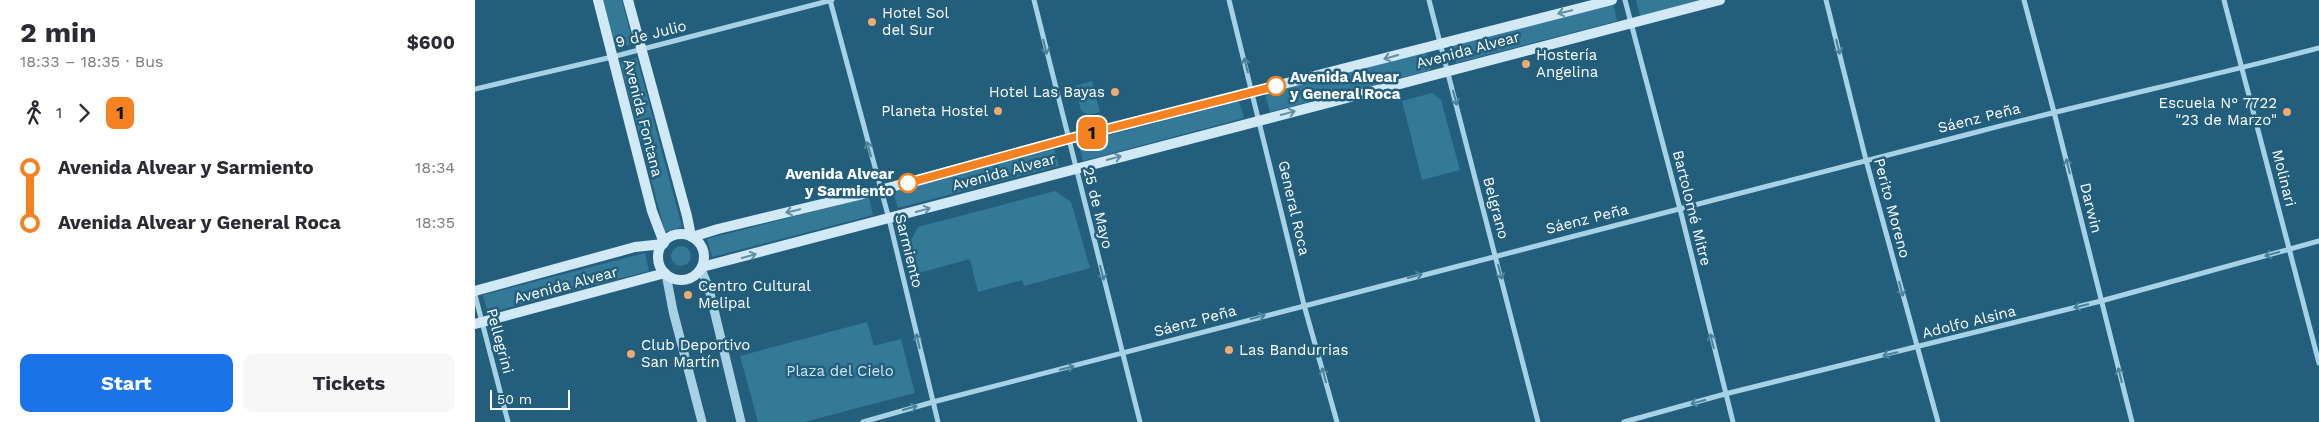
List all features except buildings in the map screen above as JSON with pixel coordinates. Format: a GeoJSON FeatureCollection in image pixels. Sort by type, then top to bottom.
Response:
{"type":"FeatureCollection","features":[{"type":"Feature","properties":{"kind":"main road","name":"Avenida Fontana"},"geometry":{"type":"LineString","coordinates":[[598,0],[652,210],[663,243]]}},
{"type":"Feature","properties":{"kind":"main road","name":"Avenida Fontana"},"geometry":{"type":"LineString","coordinates":[[628,0],[687,216],[691,237]]}},
{"type":"Feature","properties":{"kind":"main road","name":"Avenida Alvear"},"geometry":{"type":"LineString","coordinates":[[691,237],[880,190],[1068,139],[1612,0]]}},
{"type":"Feature","properties":{"kind":"main road","name":"Avenida Alvear"},"geometry":{"type":"LineString","coordinates":[[701,268],[1075,168],[1720,0]]}},
{"type":"Feature","properties":{"kind":"main road"},"geometry":{"type":"LineString","coordinates":[[678,234],[691,237],[702,248],[704,259],[701,268],[697,274],[687,280],[675,279],[665,273],[659,262],[660,249],[663,243],[678,234]]}},
{"type":"Feature","properties":{"kind":"main road","name":"Avenida Alvear"},"geometry":{"type":"LineString","coordinates":[[475,291],[635,247],[663,243]]}},
{"type":"Feature","properties":{"kind":"main road","name":"Avenida Alvear"},"geometry":{"type":"LineString","coordinates":[[479,323],[665,273]]}},
{"type":"Feature","properties":{"kind":"street","name":"9 de Julio"},"geometry":{"type":"LineString","coordinates":[[475,89],[641,50],[831,0]]}},
{"type":"Feature","properties":{"kind":"street","name":"Sarmiento"},"geometry":{"type":"LineString","coordinates":[[831,0],[889,219],[938,422]]}},
{"type":"Feature","properties":{"kind":"street","name":"25 de Mayo"},"geometry":{"type":"LineString","coordinates":[[1034,0],[1140,422]]}},
{"type":"Feature","properties":{"kind":"street","name":"General Roca"},"geometry":{"type":"LineString","coordinates":[[1229,0],[1304,305],[1337,422]]}},
{"type":"Feature","properties":{"kind":"street","name":"Belgrano"},"geometry":{"type":"LineString","coordinates":[[1429,0],[1538,422]]}},
{"type":"Feature","properties":{"kind":"street","name":"Bartolomé Mitre"},"geometry":{"type":"LineString","coordinates":[[1625,0],[1680,208],[1733,422]]}},
{"type":"Feature","properties":{"kind":"street","name":"Perito Moreno"},"geometry":{"type":"LineString","coordinates":[[1825,0],[1866,160],[1938,422]]}},
{"type":"Feature","properties":{"kind":"street","name":"Darwin"},"geometry":{"type":"LineString","coordinates":[[2024,0],[2132,422]]}},
{"type":"Feature","properties":{"kind":"street","name":"Molinari"},"geometry":{"type":"LineString","coordinates":[[2223,0],[2243,68],[2319,363]]}},
{"type":"Feature","properties":{"kind":"street","name":"Sáenz Peña"},"geometry":{"type":"LineString","coordinates":[[863,422],[1495,255],[2054,112],[2243,68],[2319,48]]}},
{"type":"Feature","properties":{"kind":"street","name":"Adolfo Alsina"},"geometry":{"type":"LineString","coordinates":[[1623,422],[1725,394],[2101,301],[2319,241]]}},
{"type":"Feature","properties":{"kind":"street"},"geometry":{"type":"LineString","coordinates":[[701,268],[709,289],[741,422]]}},
{"type":"Feature","properties":{"kind":"street"},"geometry":{"type":"LineString","coordinates":[[665,273],[702,422]]}},
{"type":"Feature","properties":{"kind":"street","name":"Pellegrini"},"geometry":{"type":"LineString","coordinates":[[475,295],[479,323],[508,422]]}},
{"type":"Feature","properties":{"kind":"green space"},"geometry":{"type":"Polygon","coordinates":[[[603,0],[622,0],[633,44],[615,48],[603,0]]]}},
{"type":"Feature","properties":{"kind":"green space"},"geometry":{"type":"Polygon","coordinates":[[[1636,0],[1701,0],[1640,16],[1636,0]]]}},
{"type":"Feature","properties":{"kind":"green space"},"geometry":{"type":"Polygon","coordinates":[[[1613,3],[1617,21],[1456,63],[1452,45],[1613,3]]]}},
{"type":"Feature","properties":{"kind":"green space"},"geometry":{"type":"Polygon","coordinates":[[[1426,52],[1431,70],[1270,112],[1265,94],[1426,52]]]}},
{"type":"Feature","properties":{"kind":"green space"},"geometry":{"type":"Polygon","coordinates":[[[637,58],[682,227],[665,232],[620,62],[637,58]]]}},
{"type":"Feature","properties":{"kind":"green space"},"geometry":{"type":"Polygon","coordinates":[[[1092,81],[1100,112],[1089,115],[1081,111],[1075,86],[1092,81]]]}},
{"type":"Feature","properties":{"kind":"green space"},"geometry":{"type":"Polygon","coordinates":[[[1432,93],[1441,100],[1460,170],[1422,180],[1402,101],[1432,93]]]}},
{"type":"Feature","properties":{"kind":"green space"},"geometry":{"type":"Polygon","coordinates":[[[1239,101],[1244,118],[1083,161],[1078,143],[1239,101]]]}},
{"type":"Feature","properties":{"kind":"green space"},"geometry":{"type":"Polygon","coordinates":[[[1054,149],[1059,166],[898,208],[893,191],[1054,149]]]}},
{"type":"Feature","properties":{"kind":"green space"},"geometry":{"type":"Polygon","coordinates":[[[1055,191],[1071,202],[1090,268],[1024,286],[1022,280],[978,292],[970,259],[919,273],[910,242],[918,227],[1055,191]]]}},
{"type":"Feature","properties":{"kind":"green space"},"geometry":{"type":"Polygon","coordinates":[[[869,197],[873,215],[712,257],[707,239],[869,197]]]}},
{"type":"Feature","properties":{"kind":"green space"},"geometry":{"type":"Polygon","coordinates":[[[681,246],[688,249],[691,256],[688,263],[681,266],[674,263],[671,256],[674,249],[681,246]]]}},
{"type":"Feature","properties":{"kind":"green space"},"geometry":{"type":"Polygon","coordinates":[[[645,253],[649,271],[488,313],[483,295],[645,253]]]}},
{"type":"Feature","properties":{"kind":"green space","name":"Plaza del Cielo"},"geometry":{"type":"Polygon","coordinates":[[[867,322],[874,346],[901,339],[915,393],[804,422],[758,422],[740,356],[867,322]]]}},
{"type":"Feature","properties":{"kind":"bus line","name":"1"},"geometry":{"type":"LineString","coordinates":[[908,183],[1068,139],[1276,86]]}},
{"type":"Feature","properties":{"kind":"place","name":"Hotel Sol del Sur"},"geometry":{"type":"Point","coordinates":[872,22]}},
{"type":"Feature","properties":{"kind":"place","name":"Hostería Angelina"},"geometry":{"type":"Point","coordinates":[1526,64]}},
{"type":"Feature","properties":{"kind":"place","name":"Avenida Alvear y General Roca"},"geometry":{"type":"Point","coordinates":[1276,86]}},
{"type":"Feature","properties":{"kind":"place","name":"Hotel Las Bayas"},"geometry":{"type":"Point","coordinates":[1115,92]}},
{"type":"Feature","properties":{"kind":"place","name":"Planeta Hostel"},"geometry":{"type":"Point","coordinates":[998,111]}},
{"type":"Feature","properties":{"kind":"place","name":"Escuela N° 7722 \"23 de Marzo\""},"geometry":{"type":"Point","coordinates":[2287,112]}},
{"type":"Feature","properties":{"kind":"place","name":"Avenida Alvear y Sarmiento"},"geometry":{"type":"Point","coordinates":[908,183]}},
{"type":"Feature","properties":{"kind":"place","name":"Centro Cultural Melipal"},"geometry":{"type":"Point","coordinates":[688,295]}},
{"type":"Feature","properties":{"kind":"place","name":"Las Bandurrias"},"geometry":{"type":"Point","coordinates":[1229,350]}},
{"type":"Feature","properties":{"kind":"place","name":"Club Deportivo San Martín"},"geometry":{"type":"Point","coordinates":[631,354]}}]}
